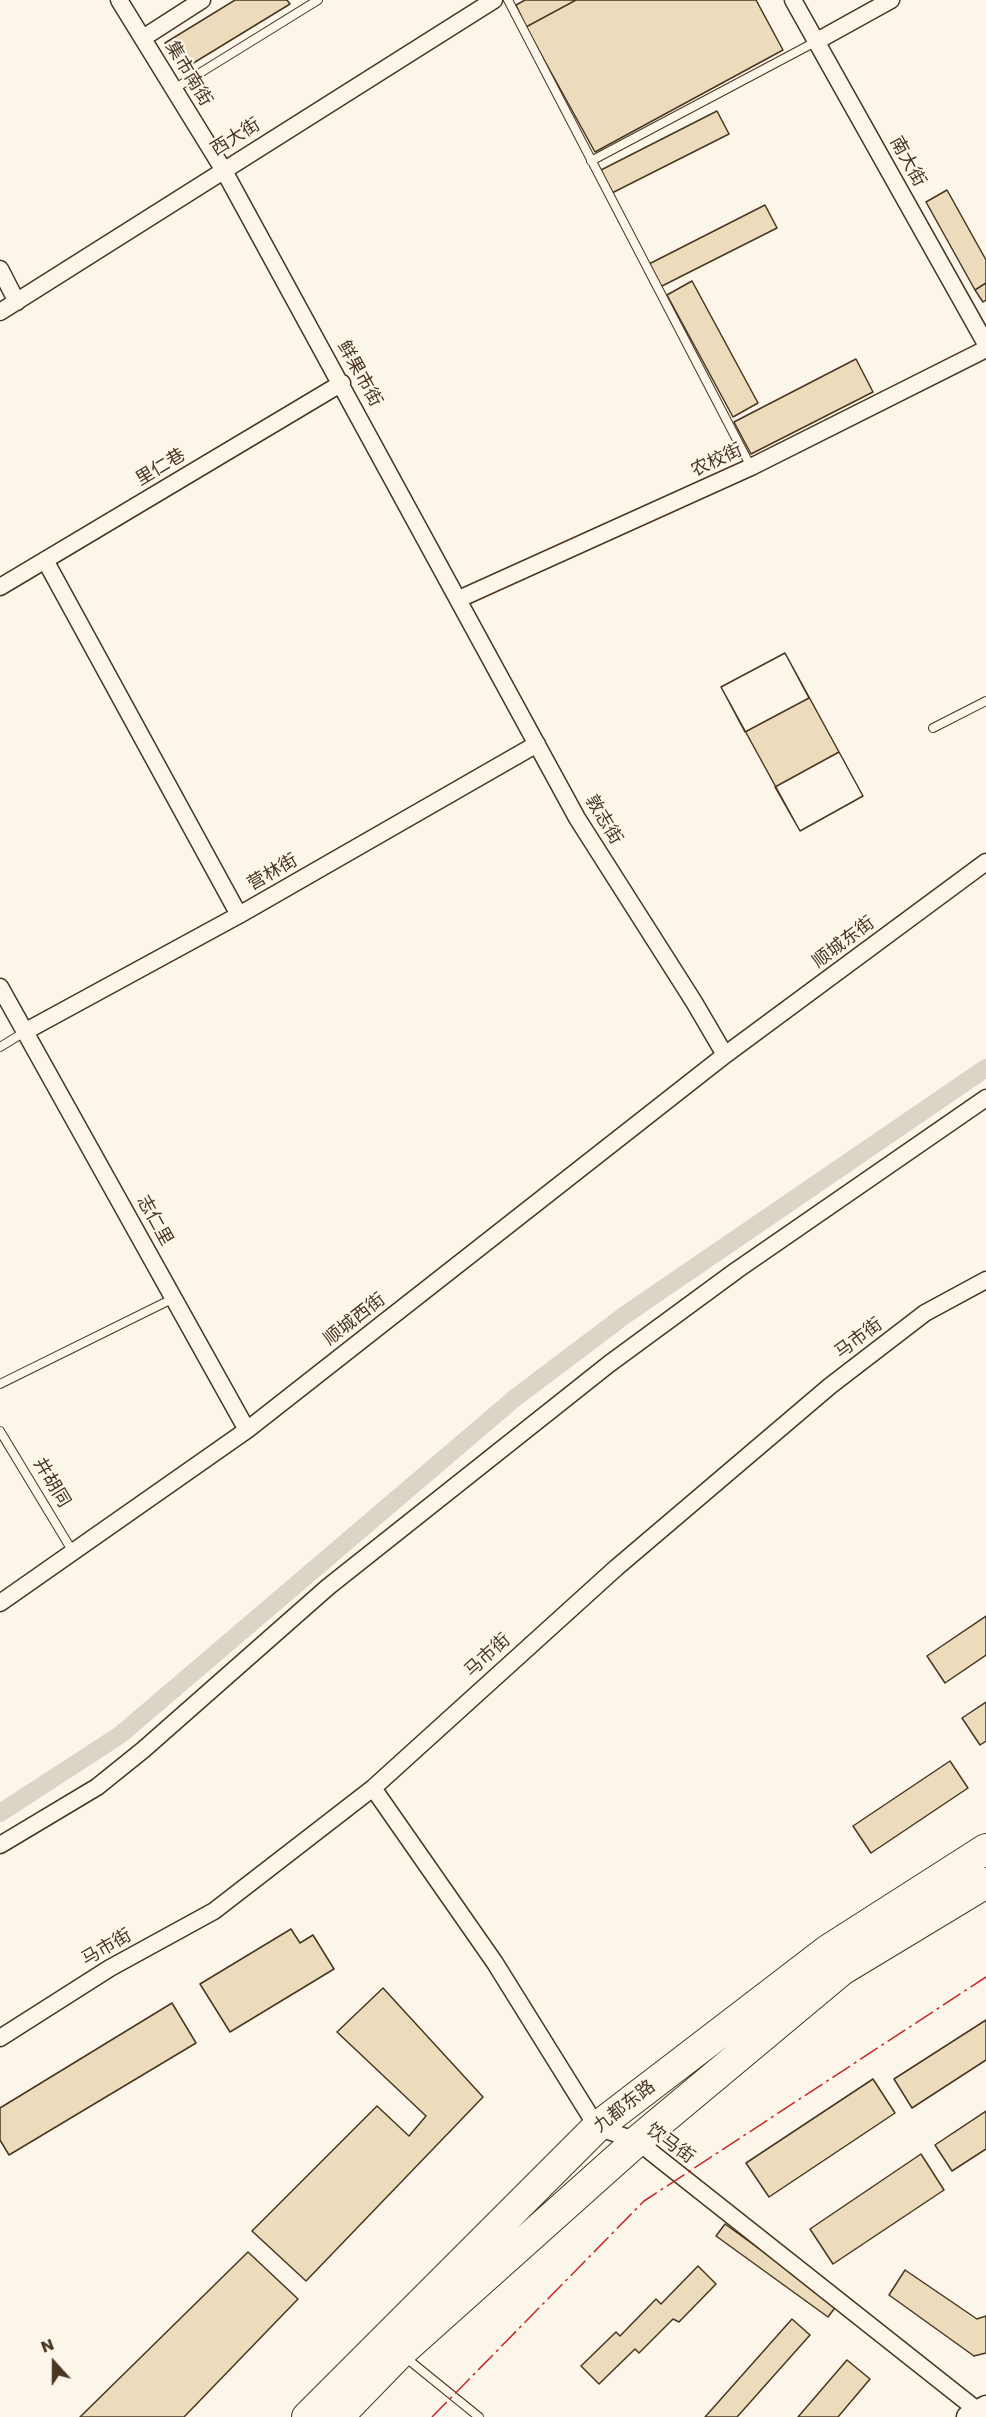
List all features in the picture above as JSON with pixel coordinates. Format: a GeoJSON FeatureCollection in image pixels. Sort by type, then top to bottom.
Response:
{"type":"FeatureCollection","features":[{"type":"Feature","properties":{"kind":"highway","name":"九都东路"},"geometry":{"type":"LineString","coordinates":[[307,2417],[597,2127],[828,1950],[986,1849]]}},
{"type":"Feature","properties":{"kind":"highway","name":"九都东路"},"geometry":{"type":"LineString","coordinates":[[338,2417],[400,2353],[637,2141],[842,1970],[986,1883]]}},
{"type":"Feature","properties":{"kind":"street","name":"集市南街"},"geometry":{"type":"LineString","coordinates":[[119,0],[223,169]]}},
{"type":"Feature","properties":{"kind":"street"},"geometry":{"type":"LineString","coordinates":[[143,38],[202,0]]}},
{"type":"Feature","properties":{"kind":"street","name":"西大街"},"geometry":{"type":"LineString","coordinates":[[0,312],[223,169],[494,0]]}},
{"type":"Feature","properties":{"kind":"street","name":"南大街"},"geometry":{"type":"LineString","coordinates":[[793,0],[986,344]]}},
{"type":"Feature","properties":{"kind":"street"},"geometry":{"type":"LineString","coordinates":[[817,41],[891,0]]}},
{"type":"Feature","properties":{"kind":"street","name":"鲜果市街"},"geometry":{"type":"LineString","coordinates":[[223,169],[459,599]]}},
{"type":"Feature","properties":{"kind":"street"},"geometry":{"type":"LineString","coordinates":[[0,269],[17,302]]}},
{"type":"Feature","properties":{"kind":"street","name":"农校街"},"geometry":{"type":"LineString","coordinates":[[459,599],[751,467],[986,349]]}},
{"type":"Feature","properties":{"kind":"street","name":"里仁巷"},"geometry":{"type":"LineString","coordinates":[[0,587],[342,384]]}},
{"type":"Feature","properties":{"kind":"street"},"geometry":{"type":"LineString","coordinates":[[45,560],[239,915]]}},
{"type":"Feature","properties":{"kind":"street","name":"敦志街"},"geometry":{"type":"LineString","coordinates":[[459,599],[577,818],[725,1055]]}},
{"type":"Feature","properties":{"kind":"street","name":"营林街"},"geometry":{"type":"LineString","coordinates":[[26,1032],[239,915],[537,744]]}},
{"type":"Feature","properties":{"kind":"street","name":"顺城东街"},"geometry":{"type":"LineString","coordinates":[[725,1055],[986,862]]}},
{"type":"Feature","properties":{"kind":"street","name":"志仁里"},"geometry":{"type":"LineString","coordinates":[[0,987],[247,1430]]}},
{"type":"Feature","properties":{"kind":"street","name":"顺城西街"},"geometry":{"type":"LineString","coordinates":[[0,1603],[247,1430],[725,1055]]}},
{"type":"Feature","properties":{"kind":"street"},"geometry":{"type":"LineString","coordinates":[[0,1845],[97,1787],[143,1750],[328,1587],[609,1365],[736,1270],[986,1098]]}},
{"type":"Feature","properties":{"kind":"street","name":"马市街"},"geometry":{"type":"LineString","coordinates":[[0,2038],[110,1968],[214,1911],[373,1788],[616,1568],[830,1386],[925,1313],[986,1280]]}},
{"type":"Feature","properties":{"kind":"street"},"geometry":{"type":"LineString","coordinates":[[373,1788],[495,1963],[597,2127]]}},
{"type":"Feature","properties":{"kind":"street","name":"饮马街"},"geometry":{"type":"LineString","coordinates":[[597,2127],[637,2141],[977,2411]]}},
{"type":"Feature","properties":{"kind":"lane"},"geometry":{"type":"LineString","coordinates":[[174,89],[307,3],[318,0]]}},
{"type":"Feature","properties":{"kind":"lane"},"geometry":{"type":"LineString","coordinates":[[508,0],[751,467]]}},
{"type":"Feature","properties":{"kind":"lane"},"geometry":{"type":"LineString","coordinates":[[591,161],[817,41]]}},
{"type":"Feature","properties":{"kind":"lane"},"geometry":{"type":"LineString","coordinates":[[933,728],[986,701]]}},
{"type":"Feature","properties":{"kind":"lane"},"geometry":{"type":"LineString","coordinates":[[0,1047],[26,1032]]}},
{"type":"Feature","properties":{"kind":"lane"},"geometry":{"type":"LineString","coordinates":[[0,1384],[174,1298]]}},
{"type":"Feature","properties":{"kind":"lane","name":"井胡同"},"geometry":{"type":"LineString","coordinates":[[0,1431],[73,1552]]}},
{"type":"Feature","properties":{"kind":"lane"},"geometry":{"type":"LineString","coordinates":[[400,2353],[479,2417]]}},
{"type":"Feature","properties":{"kind":"building"},"geometry":{"type":"Polygon","coordinates":[[[235,0],[287,0],[290,4],[182,70],[165,43],[235,0]]]}},
{"type":"Feature","properties":{"kind":"building"},"geometry":{"type":"Polygon","coordinates":[[[525,0],[576,0],[526,27],[516,5],[525,0]]]}},
{"type":"Feature","properties":{"kind":"building"},"geometry":{"type":"Polygon","coordinates":[[[576,0],[756,0],[783,50],[595,152],[526,27],[576,0]]]}},
{"type":"Feature","properties":{"kind":"building"},"geometry":{"type":"Polygon","coordinates":[[[717,111],[729,134],[612,193],[601,170],[717,111]]]}},
{"type":"Feature","properties":{"kind":"building"},"geometry":{"type":"Polygon","coordinates":[[[947,190],[986,260],[986,283],[975,290],[926,202],[947,190]]]}},
{"type":"Feature","properties":{"kind":"building"},"geometry":{"type":"Polygon","coordinates":[[[765,205],[777,228],[660,287],[649,264],[765,205]]]}},
{"type":"Feature","properties":{"kind":"building"},"geometry":{"type":"Polygon","coordinates":[[[692,281],[758,403],[733,417],[667,295],[692,281]]]}},
{"type":"Feature","properties":{"kind":"building"},"geometry":{"type":"Polygon","coordinates":[[[986,283],[986,300],[983,302],[975,290],[986,283]]]}},
{"type":"Feature","properties":{"kind":"building"},"geometry":{"type":"Polygon","coordinates":[[[856,359],[873,392],[751,454],[734,422],[856,359]]]}},
{"type":"Feature","properties":{"kind":"building"},"geometry":{"type":"Polygon","coordinates":[[[785,653],[863,796],[800,831],[721,687],[785,653]]]}},
{"type":"Feature","properties":{"kind":"building"},"geometry":{"type":"Polygon","coordinates":[[[785,653],[809,698],[745,732],[721,687],[785,653]]]}},
{"type":"Feature","properties":{"kind":"building"},"geometry":{"type":"Polygon","coordinates":[[[839,752],[863,796],[800,831],[775,787],[839,752]]]}},
{"type":"Feature","properties":{"kind":"building"},"geometry":{"type":"Polygon","coordinates":[[[986,1616],[986,1655],[945,1683],[927,1656],[986,1616]]]}},
{"type":"Feature","properties":{"kind":"building"},"geometry":{"type":"Polygon","coordinates":[[[986,1702],[986,1741],[980,1745],[962,1718],[986,1702]]]}},
{"type":"Feature","properties":{"kind":"building"},"geometry":{"type":"Polygon","coordinates":[[[950,1761],[968,1788],[871,1853],[853,1826],[950,1761]]]}},
{"type":"Feature","properties":{"kind":"building"},"geometry":{"type":"Polygon","coordinates":[[[291,1929],[300,1943],[313,1935],[334,1969],[230,2032],[200,1984],[291,1929]]]}},
{"type":"Feature","properties":{"kind":"building"},"geometry":{"type":"Polygon","coordinates":[[[383,1988],[483,2097],[306,2281],[252,2231],[377,2106],[409,2136],[426,2116],[337,2032],[383,1988]]]}},
{"type":"Feature","properties":{"kind":"building"},"geometry":{"type":"Polygon","coordinates":[[[172,2003],[196,2043],[9,2155],[0,2140],[0,2108],[172,2003]]]}},
{"type":"Feature","properties":{"kind":"building"},"geometry":{"type":"Polygon","coordinates":[[[986,2020],[986,2060],[912,2108],[894,2079],[986,2020]]]}},
{"type":"Feature","properties":{"kind":"building"},"geometry":{"type":"Polygon","coordinates":[[[873,2079],[895,2113],[769,2197],[746,2163],[873,2079]]]}},
{"type":"Feature","properties":{"kind":"building"},"geometry":{"type":"Polygon","coordinates":[[[986,2111],[986,2149],[952,2171],[935,2145],[986,2111]]]}},
{"type":"Feature","properties":{"kind":"building"},"geometry":{"type":"Polygon","coordinates":[[[921,2154],[944,2190],[833,2264],[810,2229],[921,2154]]]}},
{"type":"Feature","properties":{"kind":"building"},"geometry":{"type":"Polygon","coordinates":[[[725,2224],[837,2305],[828,2317],[716,2236],[725,2224]]]}},
{"type":"Feature","properties":{"kind":"building"},"geometry":{"type":"Polygon","coordinates":[[[248,2252],[298,2299],[184,2417],[80,2417],[248,2252]]]}},
{"type":"Feature","properties":{"kind":"building"},"geometry":{"type":"Polygon","coordinates":[[[698,2266],[716,2284],[679,2322],[673,2319],[639,2353],[635,2349],[599,2384],[581,2366],[616,2332],[620,2336],[656,2299],[661,2304],[698,2266]]]}},
{"type":"Feature","properties":{"kind":"building"},"geometry":{"type":"Polygon","coordinates":[[[905,2270],[977,2319],[986,2316],[986,2353],[974,2356],[889,2295],[905,2270]]]}},
{"type":"Feature","properties":{"kind":"building"},"geometry":{"type":"Polygon","coordinates":[[[792,2319],[810,2335],[737,2417],[705,2417],[792,2319]]]}},
{"type":"Feature","properties":{"kind":"building"},"geometry":{"type":"Polygon","coordinates":[[[847,2360],[870,2379],[838,2417],[798,2417],[847,2360]]]}},
{"type":"Feature","properties":{"kind":"waterway"},"geometry":{"type":"LineString","coordinates":[[0,1813],[120,1735],[515,1398],[625,1315],[986,1068]]}},
{"type":"Feature","properties":{"kind":"power"},"geometry":{"type":"LineString","coordinates":[[432,2417],[644,2201],[986,1977]]}}]}
